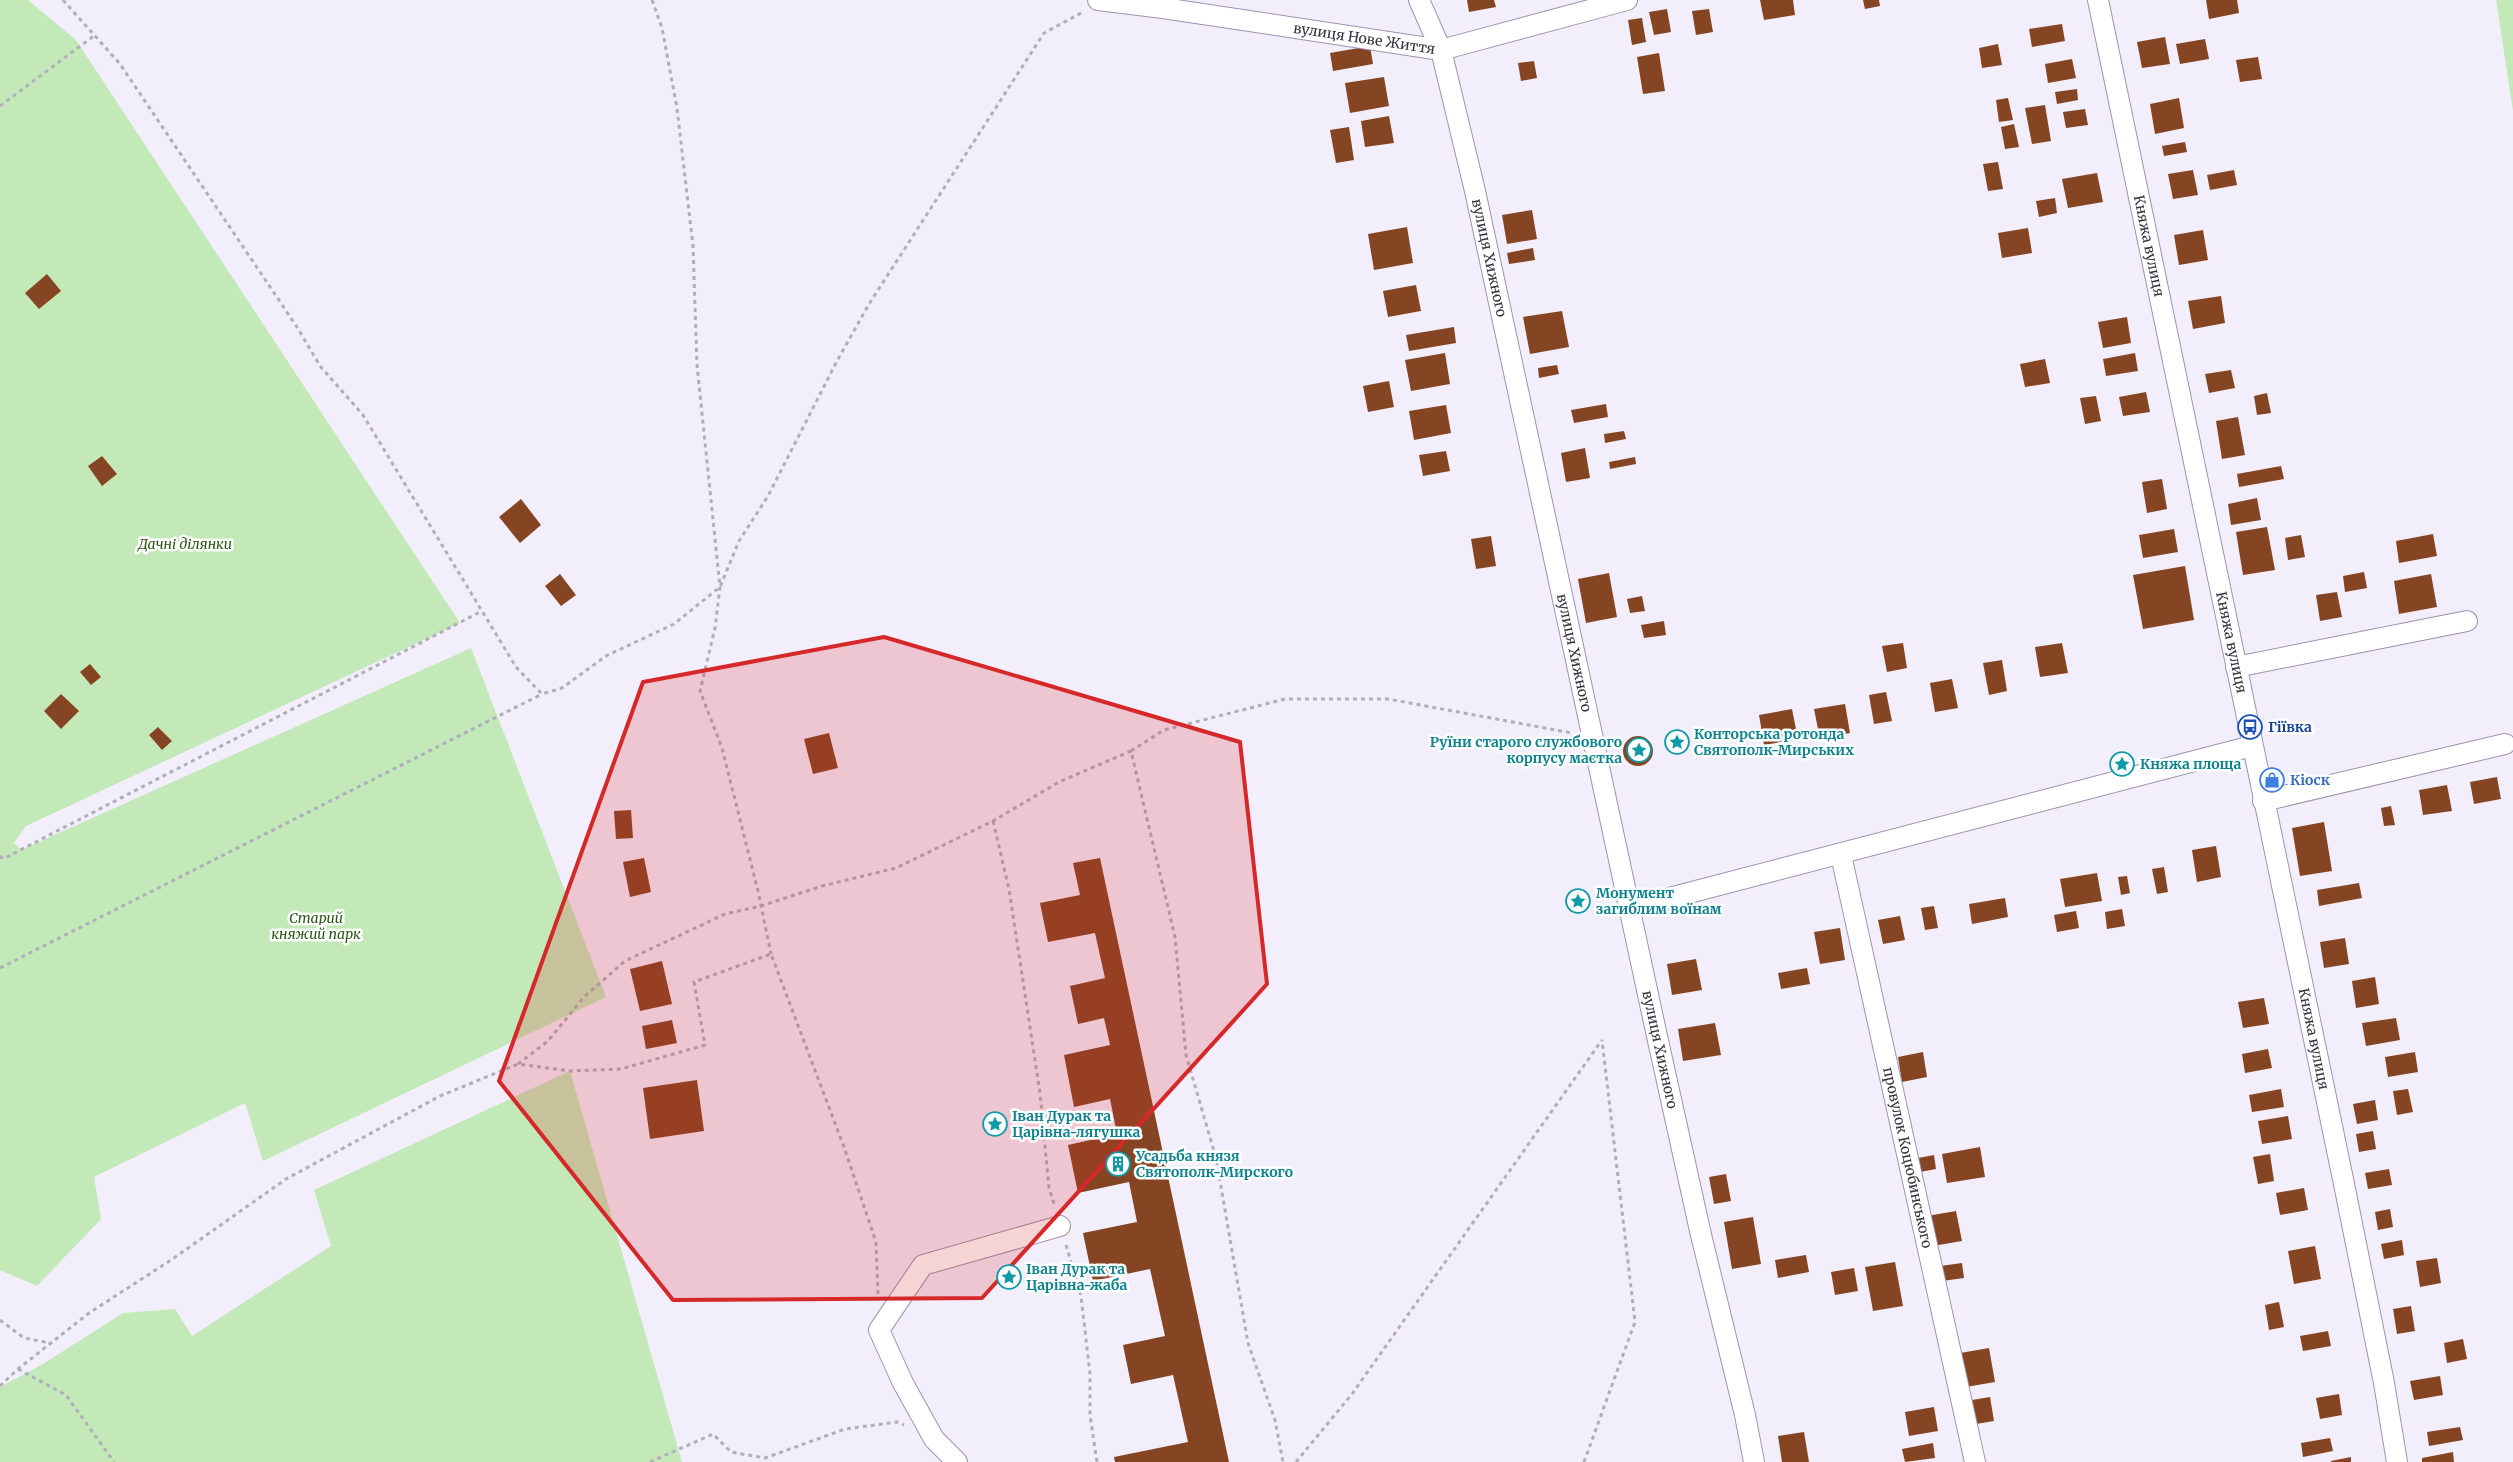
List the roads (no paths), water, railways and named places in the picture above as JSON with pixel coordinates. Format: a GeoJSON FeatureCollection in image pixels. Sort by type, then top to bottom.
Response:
{"type":"FeatureCollection","features":[{"type":"Feature","properties":{"kind":"street","name":"вулиця Нове Життя"},"geometry":{"type":"LineString","coordinates":[[1098,0],[1173,9],[1442,50],[1627,0]]}},
{"type":"Feature","properties":{"kind":"street","name":"вулиця Хижного"},"geometry":{"type":"LineString","coordinates":[[1419,0],[1442,50],[1475,191],[1701,1236],[1745,1415],[1754,1462]]}},
{"type":"Feature","properties":{"kind":"street","name":"Княжа вулиця"},"geometry":{"type":"LineString","coordinates":[[2098,0],[2263,801],[2343,1178],[2384,1383],[2397,1462]]}},
{"type":"Feature","properties":{"kind":"street"},"geometry":{"type":"LineString","coordinates":[[2236,667],[2467,621]]}},
{"type":"Feature","properties":{"kind":"street"},"geometry":{"type":"LineString","coordinates":[[2263,801],[2505,744]]}},
{"type":"Feature","properties":{"kind":"street"},"geometry":{"type":"LineString","coordinates":[[1631,908],[2252,746]]}},
{"type":"Feature","properties":{"kind":"street","name":"провулок Коцюбинського"},"geometry":{"type":"LineString","coordinates":[[1841,854],[1975,1462]]}},
{"type":"Feature","properties":{"kind":"street"},"geometry":{"type":"LineString","coordinates":[[956,1462],[934,1439],[903,1383],[879,1330],[923,1265],[1060,1226]]}},
{"type":"Feature","properties":{"kind":"place","name":"Гіївка"},"geometry":{"type":"Point","coordinates":[2250,727]}},
{"type":"Feature","properties":{"kind":"place","name":"Конторська ротонда Святополк-Мирських"},"geometry":{"type":"Point","coordinates":[1677,742]}},
{"type":"Feature","properties":{"kind":"place","name":"Руїни старого службового корпусу маєтка"},"geometry":{"type":"Point","coordinates":[1639,750]}},
{"type":"Feature","properties":{"kind":"place","name":"Княжа площа"},"geometry":{"type":"Point","coordinates":[2122,764]}},
{"type":"Feature","properties":{"kind":"place","name":"Кіоск"},"geometry":{"type":"Point","coordinates":[2272,780]}},
{"type":"Feature","properties":{"kind":"place","name":"Монумент загиблим воїнам"},"geometry":{"type":"Point","coordinates":[1578,901]}},
{"type":"Feature","properties":{"kind":"place","name":"Іван Дурак та Царівна-лягушка"},"geometry":{"type":"Point","coordinates":[995,1124]}},
{"type":"Feature","properties":{"kind":"place","name":"Усадьба князя Святополк-Мирского"},"geometry":{"type":"Point","coordinates":[1118,1164]}},
{"type":"Feature","properties":{"kind":"place","name":"Іван Дурак та Царівна-жаба"},"geometry":{"type":"Point","coordinates":[1009,1277]}},
{"type":"Feature","properties":{"kind":"park label","name":"Дачні ділянки"},"geometry":{"type":"Point","coordinates":[185,544]}},
{"type":"Feature","properties":{"kind":"park label","name":"Старий княжий парк"},"geometry":{"type":"Point","coordinates":[316,926]}}]}
